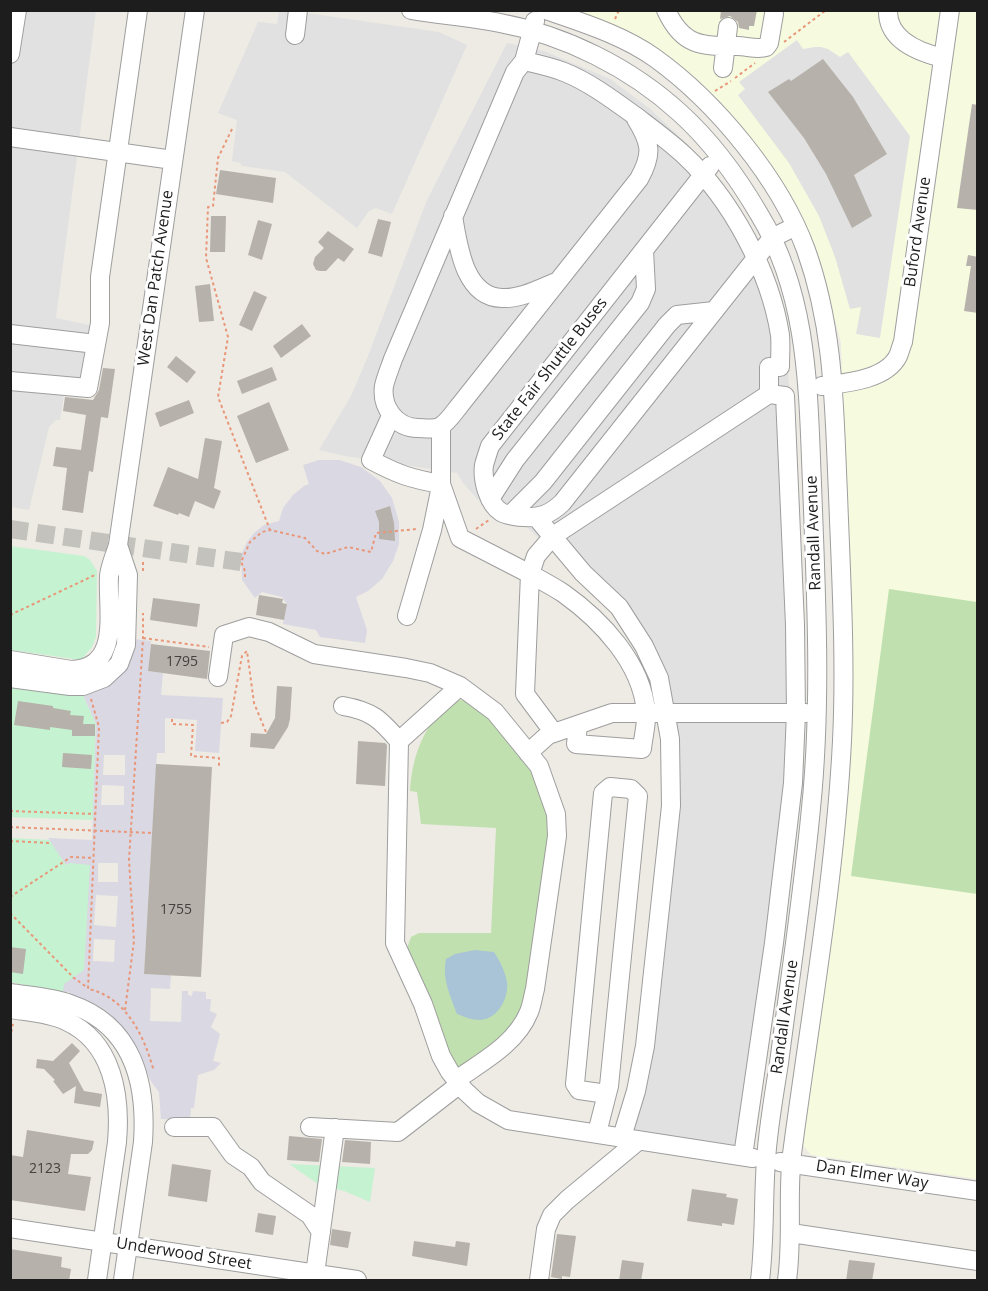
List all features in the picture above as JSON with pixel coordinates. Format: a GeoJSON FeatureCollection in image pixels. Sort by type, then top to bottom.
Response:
{"type":"FeatureCollection","features":[{"type":"Feature","properties":{"kind":"street"},"geometry":{"type":"LineString","coordinates":[[10,54],[16,10]]}},
{"type":"Feature","properties":{"kind":"street"},"geometry":{"type":"LineString","coordinates":[[10,381],[88,388],[100,323],[100,277],[138,10]]}},
{"type":"Feature","properties":{"kind":"street","name":"West Dan Patch Avenue"},"geometry":{"type":"LineString","coordinates":[[106,664],[123,655],[127,634],[128,575],[118,545],[195,10]]}},
{"type":"Feature","properties":{"kind":"street"},"geometry":{"type":"LineString","coordinates":[[295,35],[298,10]]}},
{"type":"Feature","properties":{"kind":"street","name":"Randall Avenue"},"geometry":{"type":"LineString","coordinates":[[411,10],[501,23],[533,31],[589,52],[632,76],[680,112],[736,178],[761,216],[780,255],[794,298],[804,342],[808,390],[818,647],[818,708],[807,843],[766,1160],[760,1281]]}},
{"type":"Feature","properties":{"kind":"street"},"geometry":{"type":"LineString","coordinates":[[538,10],[524,61],[515,72],[393,359],[384,387],[385,400],[391,416],[412,428],[430,429],[441,426],[460,405],[639,179],[648,164],[647,138],[632,114]]}},
{"type":"Feature","properties":{"kind":"street","name":"Randall Avenue"},"geometry":{"type":"LineString","coordinates":[[546,10],[604,30],[654,57],[702,98],[729,125],[759,164],[805,248],[829,337],[842,607],[842,742],[830,869],[791,1163],[791,1233],[787,1281]]}},
{"type":"Feature","properties":{"kind":"street"},"geometry":{"type":"LineString","coordinates":[[666,10],[671,21],[692,43],[714,47],[766,47],[769,43],[774,14]]}},
{"type":"Feature","properties":{"kind":"street"},"geometry":{"type":"LineString","coordinates":[[888,10],[888,22],[893,32],[901,40],[917,51],[943,57]]}},
{"type":"Feature","properties":{"kind":"street","name":"Buford Avenue"},"geometry":{"type":"LineString","coordinates":[[777,395],[796,396],[808,390],[882,371],[892,365],[899,356],[903,342],[950,10]]}},
{"type":"Feature","properties":{"kind":"street"},"geometry":{"type":"LineString","coordinates":[[723,68],[728,27]]}},
{"type":"Feature","properties":{"kind":"street"},"geometry":{"type":"LineString","coordinates":[[613,65],[626,42]]}},
{"type":"Feature","properties":{"kind":"street"},"geometry":{"type":"LineString","coordinates":[[524,61],[564,73],[608,96],[685,156],[720,195],[743,231],[772,303],[780,335],[780,367]]}},
{"type":"Feature","properties":{"kind":"street"},"geometry":{"type":"LineString","coordinates":[[10,137],[173,160]]}},
{"type":"Feature","properties":{"kind":"street","name":"State Fair Shuttle Buses"},"geometry":{"type":"LineString","coordinates":[[500,508],[484,466],[490,446],[718,155]]}},
{"type":"Feature","properties":{"kind":"street"},"geometry":{"type":"LineString","coordinates":[[453,216],[462,258],[473,282],[480,291],[503,298],[535,291],[559,280]]}},
{"type":"Feature","properties":{"kind":"street"},"geometry":{"type":"LineString","coordinates":[[500,508],[520,517],[537,518],[550,514],[562,503],[772,238],[794,227]]}},
{"type":"Feature","properties":{"kind":"street","name":"State Fair Shuttle Buses"},"geometry":{"type":"LineString","coordinates":[[500,508],[515,459],[639,303],[646,288],[644,250]]}},
{"type":"Feature","properties":{"kind":"street"},"geometry":{"type":"LineString","coordinates":[[500,508],[543,482],[677,315],[714,311]]}},
{"type":"Feature","properties":{"kind":"street"},"geometry":{"type":"LineString","coordinates":[[10,334],[96,344]]}},
{"type":"Feature","properties":{"kind":"street"},"geometry":{"type":"LineString","coordinates":[[743,1156],[786,847],[793,783],[796,713],[795,615],[777,395],[769,367],[806,366]]}},
{"type":"Feature","properties":{"kind":"street"},"geometry":{"type":"LineString","coordinates":[[554,733],[525,694],[530,574],[536,556],[553,536],[777,395]]}},
{"type":"Feature","properties":{"kind":"street"},"geometry":{"type":"LineString","coordinates":[[391,416],[371,460],[399,475],[441,484]]}},
{"type":"Feature","properties":{"kind":"street"},"geometry":{"type":"LineString","coordinates":[[407,616],[432,530],[441,484],[441,426]]}},
{"type":"Feature","properties":{"kind":"street"},"geometry":{"type":"LineString","coordinates":[[441,484],[460,538],[562,593],[601,625],[632,666],[642,691],[646,713],[642,749],[576,744],[578,725]]}},
{"type":"Feature","properties":{"kind":"street"},"geometry":{"type":"LineString","coordinates":[[537,518],[583,573],[620,607],[644,646],[659,678],[670,739],[671,776],[667,839],[645,1046],[630,1139],[552,1215],[546,1229],[539,1281]]}},
{"type":"Feature","properties":{"kind":"street"},"geometry":{"type":"LineString","coordinates":[[218,676],[224,635],[249,627],[269,632],[314,654],[430,673],[460,686],[495,712],[539,766],[556,814],[557,836],[535,989],[530,1012],[518,1030],[506,1044],[398,1132],[310,1127]]}},
{"type":"Feature","properties":{"kind":"street"},"geometry":{"type":"LineString","coordinates":[[10,660],[80,670],[106,664]]}},
{"type":"Feature","properties":{"kind":"street"},"geometry":{"type":"LineString","coordinates":[[10,678],[70,686],[87,685],[98,682],[106,664]]}},
{"type":"Feature","properties":{"kind":"street"},"geometry":{"type":"LineString","coordinates":[[343,706],[373,714],[399,741],[460,686]]}},
{"type":"Feature","properties":{"kind":"street"},"geometry":{"type":"LineString","coordinates":[[528,753],[548,735],[612,713],[805,714],[818,708],[843,707]]}},
{"type":"Feature","properties":{"kind":"street","name":"Dan Elmer Way"},"geometry":{"type":"LineString","coordinates":[[399,741],[395,943],[423,1004],[441,1056],[458,1082],[478,1103],[508,1120],[978,1191]]}},
{"type":"Feature","properties":{"kind":"street"},"geometry":{"type":"LineString","coordinates":[[597,1133],[607,1094],[638,796],[631,789],[610,787],[603,793],[575,1084],[579,1090],[607,1094]]}},
{"type":"Feature","properties":{"kind":"street"},"geometry":{"type":"LineString","coordinates":[[10,993],[57,1000],[88,1011],[114,1031],[133,1059],[141,1081],[144,1111],[143,1142],[123,1281]]}},
{"type":"Feature","properties":{"kind":"street"},"geometry":{"type":"LineString","coordinates":[[12,1015],[65,1020],[81,1030],[103,1053],[112,1077],[119,1122],[97,1281]]}},
{"type":"Feature","properties":{"kind":"street"},"geometry":{"type":"LineString","coordinates":[[112,1077],[141,1081]]}},
{"type":"Feature","properties":{"kind":"street"},"geometry":{"type":"LineString","coordinates":[[174,1127],[213,1127],[233,1155],[251,1167],[262,1182],[310,1215],[321,1232]]}},
{"type":"Feature","properties":{"kind":"street"},"geometry":{"type":"LineString","coordinates":[[315,1274],[336,1128]]}},
{"type":"Feature","properties":{"kind":"street","name":"Underwood Street"},"geometry":{"type":"LineString","coordinates":[[10,1228],[357,1281]]}},
{"type":"Feature","properties":{"kind":"street"},"geometry":{"type":"LineString","coordinates":[[791,1233],[978,1261]]}},
{"type":"Feature","properties":{"kind":"path"},"geometry":{"type":"LineString","coordinates":[[780,45],[826,10]]}},
{"type":"Feature","properties":{"kind":"path"},"geometry":{"type":"LineString","coordinates":[[702,98],[725,86],[761,59]]}},
{"type":"Feature","properties":{"kind":"path"},"geometry":{"type":"LineString","coordinates":[[232,129],[218,158],[213,206],[207,207],[206,258],[228,337],[218,398],[270,530]]}},
{"type":"Feature","properties":{"kind":"path"},"geometry":{"type":"LineString","coordinates":[[456,531],[472,532],[500,508]]}},
{"type":"Feature","properties":{"kind":"path"},"geometry":{"type":"LineString","coordinates":[[245,578],[241,562],[250,542],[262,532],[270,530],[305,538],[317,551],[326,554],[348,547],[371,552],[376,533],[432,530]]}},
{"type":"Feature","properties":{"kind":"path"},"geometry":{"type":"LineString","coordinates":[[10,615],[98,574]]}},
{"type":"Feature","properties":{"kind":"path"},"geometry":{"type":"LineString","coordinates":[[125,1010],[134,941],[129,860],[143,638],[222,649]]}},
{"type":"Feature","properties":{"kind":"path"},"geometry":{"type":"LineString","coordinates":[[221,723],[227,722],[231,717],[242,656],[248,651],[254,703],[266,732]]}},
{"type":"Feature","properties":{"kind":"path"},"geometry":{"type":"LineString","coordinates":[[87,685],[99,727],[88,988]]}},
{"type":"Feature","properties":{"kind":"path"},"geometry":{"type":"LineString","coordinates":[[172,719],[172,724],[193,725],[191,756],[219,758],[219,767]]}},
{"type":"Feature","properties":{"kind":"path"},"geometry":{"type":"LineString","coordinates":[[10,811],[95,814]]}},
{"type":"Feature","properties":{"kind":"path"},"geometry":{"type":"LineString","coordinates":[[10,827],[152,833]]}},
{"type":"Feature","properties":{"kind":"path"},"geometry":{"type":"LineString","coordinates":[[10,841],[50,843]]}},
{"type":"Feature","properties":{"kind":"path"},"geometry":{"type":"LineString","coordinates":[[10,897],[71,857],[94,858]]}},
{"type":"Feature","properties":{"kind":"path"},"geometry":{"type":"LineString","coordinates":[[10,913],[74,978],[111,999],[125,1010],[147,1047],[153,1068],[141,1081]]}},
{"type":"Feature","properties":{"kind":"path"},"geometry":{"type":"LineString","coordinates":[[10,1038],[12,1015]]}},
{"type":"Feature","properties":{"kind":"shaded area"},"geometry":{"type":"Polygon","coordinates":[[[11,11],[96,11],[56,318],[94,326],[86,382],[64,394],[60,420],[56,420],[49,427],[29,510],[11,507],[11,11]]]}},
{"type":"Feature","properties":{"kind":"shaded area"},"geometry":{"type":"Polygon","coordinates":[[[279,11],[293,11],[439,32],[467,45],[392,214],[376,208],[369,211],[357,228],[285,172],[242,166],[232,161],[237,120],[218,113],[258,22],[277,24],[279,11]]]}},
{"type":"Feature","properties":{"kind":"shaded area"},"geometry":{"type":"Polygon","coordinates":[[[578,11],[977,11],[977,1179],[811,1155],[803,1145],[843,831],[851,690],[841,343],[817,252],[796,207],[770,163],[739,123],[699,81],[663,53],[578,11]]]}},
{"type":"Feature","properties":{"kind":"shaded area"},"geometry":{"type":"Polygon","coordinates":[[[797,40],[803,49],[821,47],[840,57],[848,52],[910,136],[880,338],[856,334],[861,307],[850,309],[835,257],[819,216],[789,163],[738,95],[745,89],[739,82],[797,40]]]}},
{"type":"Feature","properties":{"kind":"shaded area"},"geometry":{"type":"Polygon","coordinates":[[[507,43],[544,51],[610,79],[649,108],[690,147],[724,187],[750,227],[773,281],[785,331],[790,400],[801,729],[749,1148],[622,1130],[638,1057],[662,797],[663,745],[652,673],[633,633],[571,568],[504,506],[480,502],[457,473],[319,450],[351,396],[427,200],[507,43]]]}},
{"type":"Feature","properties":{"kind":"shaded area"},"geometry":{"type":"Polygon","coordinates":[[[319,460],[339,460],[361,467],[380,481],[392,498],[399,522],[399,544],[393,561],[382,579],[368,591],[356,597],[367,630],[365,643],[320,637],[316,630],[283,624],[287,604],[282,597],[262,592],[255,598],[242,580],[241,555],[247,542],[264,525],[279,521],[283,508],[293,495],[309,484],[303,465],[319,460]]]}},
{"type":"Feature","properties":{"kind":"shaded area"},"geometry":{"type":"Polygon","coordinates":[[[133,639],[151,641],[148,671],[163,673],[161,695],[223,698],[219,753],[195,751],[197,720],[165,718],[165,753],[157,753],[144,974],[171,975],[170,989],[151,988],[150,1021],[181,1022],[182,991],[188,991],[188,995],[192,996],[193,991],[206,992],[206,999],[211,999],[210,1011],[217,1014],[211,1027],[220,1034],[213,1061],[221,1063],[214,1070],[198,1075],[194,1108],[191,1108],[190,1120],[161,1119],[159,1092],[150,1080],[140,1055],[69,997],[69,992],[63,992],[64,984],[84,970],[90,865],[70,863],[66,865],[48,838],[92,840],[96,724],[82,693],[133,639]],[[104,755],[103,775],[125,775],[125,755],[104,755]],[[102,785],[101,805],[124,805],[124,786],[102,785]],[[98,863],[98,882],[118,882],[118,863],[98,863]],[[96,895],[94,925],[116,927],[118,896],[96,895]],[[94,939],[93,961],[114,962],[115,940],[94,939]]]}},
{"type":"Feature","properties":{"kind":"green space"},"geometry":{"type":"Polygon","coordinates":[[[10,546],[84,556],[90,560],[97,571],[96,637],[92,647],[81,660],[11,650],[10,546]]]}},
{"type":"Feature","properties":{"kind":"green space"},"geometry":{"type":"Polygon","coordinates":[[[889,589],[977,602],[977,894],[851,876],[889,589]]]}},
{"type":"Feature","properties":{"kind":"green space"},"geometry":{"type":"Polygon","coordinates":[[[10,684],[82,693],[96,724],[93,820],[11,817],[10,684]]]}},
{"type":"Feature","properties":{"kind":"green space"},"geometry":{"type":"Polygon","coordinates":[[[460,700],[471,703],[495,722],[528,763],[543,793],[550,839],[526,1003],[519,1020],[467,1066],[457,1068],[453,1064],[408,952],[408,945],[411,937],[419,933],[491,933],[496,828],[421,824],[417,792],[410,791],[417,751],[429,727],[448,707],[460,700]]]}},
{"type":"Feature","properties":{"kind":"green space"},"geometry":{"type":"Polygon","coordinates":[[[11,838],[91,842],[90,975],[66,994],[11,982],[11,838]]]}},
{"type":"Feature","properties":{"kind":"green space"},"geometry":{"type":"Polygon","coordinates":[[[289,1164],[375,1168],[370,1202],[344,1191],[318,1184],[289,1164]]]}},
{"type":"Feature","properties":{"kind":"water"},"geometry":{"type":"Polygon","coordinates":[[[475,950],[494,952],[507,982],[506,995],[501,1007],[492,1016],[480,1020],[457,1014],[447,987],[445,973],[446,959],[455,954],[475,950]]]}},
{"type":"Feature","properties":{"kind":"building"},"geometry":{"type":"Polygon","coordinates":[[[721,10],[757,10],[754,26],[749,26],[749,30],[739,28],[738,22],[730,16],[720,19],[721,10]]]}},
{"type":"Feature","properties":{"kind":"building"},"geometry":{"type":"Polygon","coordinates":[[[823,59],[853,97],[887,154],[854,175],[872,216],[852,228],[826,174],[804,138],[768,92],[789,79],[791,81],[823,59]]]}},
{"type":"Feature","properties":{"kind":"building"},"geometry":{"type":"Polygon","coordinates":[[[972,104],[978,105],[978,210],[957,208],[972,104]]]}},
{"type":"Feature","properties":{"kind":"building"},"geometry":{"type":"Polygon","coordinates":[[[220,170],[276,178],[273,203],[216,194],[220,170]]]}},
{"type":"Feature","properties":{"kind":"building"},"geometry":{"type":"Polygon","coordinates":[[[211,216],[226,216],[225,252],[210,252],[211,216]]]}},
{"type":"Feature","properties":{"kind":"building"},"geometry":{"type":"Polygon","coordinates":[[[378,219],[391,222],[382,257],[368,253],[378,219]]]}},
{"type":"Feature","properties":{"kind":"building"},"geometry":{"type":"Polygon","coordinates":[[[258,220],[272,224],[262,260],[248,255],[258,220]]]}},
{"type":"Feature","properties":{"kind":"building"},"geometry":{"type":"Polygon","coordinates":[[[328,231],[354,249],[344,262],[338,258],[326,271],[316,270],[313,264],[315,257],[324,248],[318,242],[328,231]]]}},
{"type":"Feature","properties":{"kind":"building"},"geometry":{"type":"Polygon","coordinates":[[[968,255],[978,257],[978,313],[964,311],[971,266],[966,266],[968,255]]]}},
{"type":"Feature","properties":{"kind":"building"},"geometry":{"type":"Polygon","coordinates":[[[210,284],[214,321],[199,322],[195,286],[210,284]]]}},
{"type":"Feature","properties":{"kind":"building"},"geometry":{"type":"Polygon","coordinates":[[[254,291],[267,297],[252,331],[239,325],[254,291]]]}},
{"type":"Feature","properties":{"kind":"building"},"geometry":{"type":"Polygon","coordinates":[[[302,324],[311,336],[281,358],[273,346],[302,324]]]}},
{"type":"Feature","properties":{"kind":"building"},"geometry":{"type":"Polygon","coordinates":[[[176,356],[196,372],[187,383],[167,367],[176,356]]]}},
{"type":"Feature","properties":{"kind":"building"},"geometry":{"type":"Polygon","coordinates":[[[272,367],[277,380],[242,394],[237,381],[272,367]]]}},
{"type":"Feature","properties":{"kind":"building"},"geometry":{"type":"Polygon","coordinates":[[[103,368],[115,369],[108,418],[101,417],[93,472],[89,471],[83,513],[62,510],[67,468],[53,466],[56,447],[81,450],[86,415],[63,411],[65,397],[93,400],[99,390],[103,368]]]}},
{"type":"Feature","properties":{"kind":"building"},"geometry":{"type":"Polygon","coordinates":[[[189,400],[194,413],[160,427],[155,413],[189,400]]]}},
{"type":"Feature","properties":{"kind":"building"},"geometry":{"type":"Polygon","coordinates":[[[269,402],[289,450],[256,463],[237,416],[269,402]]]}},
{"type":"Feature","properties":{"kind":"building"},"geometry":{"type":"Polygon","coordinates":[[[205,438],[222,441],[214,488],[221,491],[214,509],[195,501],[189,517],[153,506],[168,467],[198,479],[205,438]]]}},
{"type":"Feature","properties":{"kind":"building"},"geometry":{"type":"Polygon","coordinates":[[[390,506],[395,541],[379,539],[379,522],[375,511],[390,506]]]}},
{"type":"Feature","properties":{"kind":"building"},"geometry":{"type":"Polygon","coordinates":[[[259,595],[283,599],[282,603],[287,604],[284,620],[256,615],[259,595]]]}},
{"type":"Feature","properties":{"kind":"building"},"geometry":{"type":"Polygon","coordinates":[[[153,598],[200,604],[197,627],[150,620],[153,598]]]}},
{"type":"Feature","properties":{"kind":"building"},"geometry":{"type":"Polygon","coordinates":[[[151,644],[210,651],[207,679],[148,671],[151,644]]]}},
{"type":"Feature","properties":{"kind":"building"},"geometry":{"type":"Polygon","coordinates":[[[277,686],[292,687],[288,727],[274,749],[250,747],[251,733],[266,734],[275,718],[277,686]]]}},
{"type":"Feature","properties":{"kind":"building"},"geometry":{"type":"Polygon","coordinates":[[[18,701],[53,706],[53,708],[71,711],[70,715],[84,716],[83,724],[95,724],[95,736],[72,736],[72,730],[50,727],[50,730],[14,725],[18,701]]]}},
{"type":"Feature","properties":{"kind":"building"},"geometry":{"type":"Polygon","coordinates":[[[358,741],[387,745],[385,786],[356,784],[358,741]]]}},
{"type":"Feature","properties":{"kind":"building"},"geometry":{"type":"Polygon","coordinates":[[[63,753],[92,755],[91,769],[62,767],[63,753]]]}},
{"type":"Feature","properties":{"kind":"building"},"geometry":{"type":"Polygon","coordinates":[[[156,764],[212,767],[201,977],[144,974],[156,764]]]}},
{"type":"Feature","properties":{"kind":"building"},"geometry":{"type":"Polygon","coordinates":[[[10,947],[26,949],[23,974],[10,972],[10,947]]]}},
{"type":"Feature","properties":{"kind":"building"},"geometry":{"type":"Polygon","coordinates":[[[72,1043],[80,1051],[69,1063],[84,1091],[102,1094],[100,1107],[74,1103],[76,1086],[63,1094],[53,1081],[55,1080],[44,1069],[36,1068],[37,1059],[53,1061],[72,1043]]]}},
{"type":"Feature","properties":{"kind":"building"},"geometry":{"type":"Polygon","coordinates":[[[27,1130],[94,1141],[92,1150],[88,1154],[71,1154],[68,1174],[91,1177],[85,1211],[10,1200],[10,1155],[23,1157],[27,1130]]]}},
{"type":"Feature","properties":{"kind":"building"},"geometry":{"type":"Polygon","coordinates":[[[289,1136],[322,1139],[319,1162],[287,1160],[289,1136]]]}},
{"type":"Feature","properties":{"kind":"building"},"geometry":{"type":"Polygon","coordinates":[[[345,1140],[371,1142],[370,1164],[342,1162],[345,1140]]]}},
{"type":"Feature","properties":{"kind":"building"},"geometry":{"type":"Polygon","coordinates":[[[172,1164],[211,1170],[207,1202],[168,1196],[172,1164]]]}},
{"type":"Feature","properties":{"kind":"building"},"geometry":{"type":"Polygon","coordinates":[[[692,1189],[727,1194],[726,1197],[738,1199],[734,1225],[722,1223],[722,1226],[687,1221],[692,1189]]]}},
{"type":"Feature","properties":{"kind":"building"},"geometry":{"type":"Polygon","coordinates":[[[258,1213],[276,1216],[273,1235],[255,1232],[258,1213]]]}},
{"type":"Feature","properties":{"kind":"building"},"geometry":{"type":"Polygon","coordinates":[[[332,1229],[351,1232],[348,1248],[330,1245],[332,1229]]]}},
{"type":"Feature","properties":{"kind":"building"},"geometry":{"type":"Polygon","coordinates":[[[557,1234],[576,1236],[570,1277],[562,1276],[562,1279],[551,1277],[557,1234]]]}},
{"type":"Feature","properties":{"kind":"building"},"geometry":{"type":"Polygon","coordinates":[[[414,1241],[455,1247],[456,1241],[470,1243],[467,1266],[412,1256],[414,1241]]]}},
{"type":"Feature","properties":{"kind":"building"},"geometry":{"type":"Polygon","coordinates":[[[10,1249],[62,1257],[61,1267],[71,1269],[69,1281],[10,1281],[10,1249]]]}},
{"type":"Feature","properties":{"kind":"building"},"geometry":{"type":"Polygon","coordinates":[[[622,1260],[644,1263],[641,1281],[619,1281],[622,1260]]]}},
{"type":"Feature","properties":{"kind":"building"},"geometry":{"type":"Polygon","coordinates":[[[849,1260],[875,1263],[872,1281],[846,1281],[849,1260]]]}},
{"type":"Feature","properties":{"kind":"tunnel"},"geometry":{"type":"LineString","coordinates":[[10,529],[241,562]]}}]}
